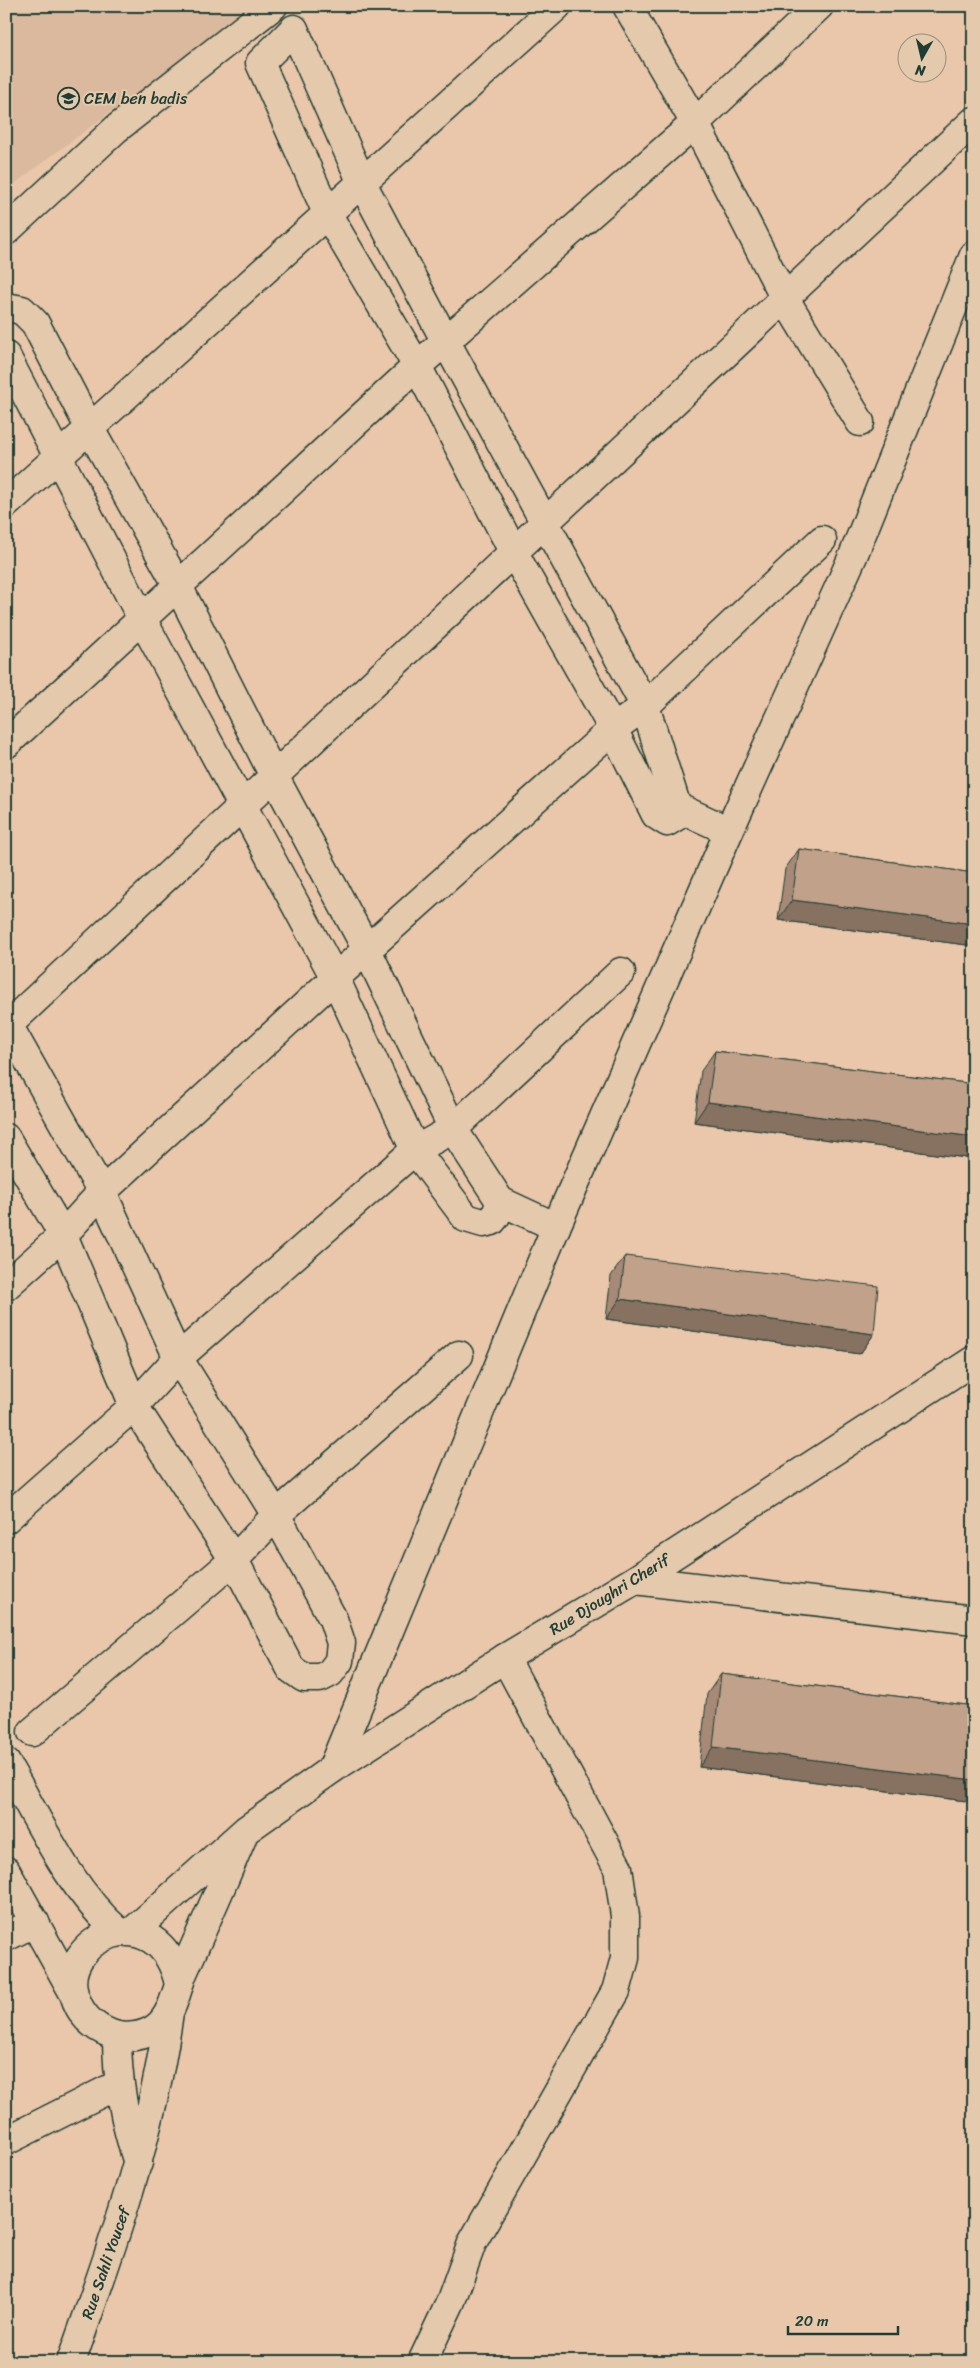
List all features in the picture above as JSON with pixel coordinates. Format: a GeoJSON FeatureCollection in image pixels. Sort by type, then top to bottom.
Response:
{"type":"FeatureCollection","features":[{"type":"Feature","properties":{"kind":"street"},"geometry":{"type":"LineString","coordinates":[[6,230],[116,129],[273,6]]}},
{"type":"Feature","properties":{"kind":"street"},"geometry":{"type":"LineString","coordinates":[[6,504],[328,215],[556,6]]}},
{"type":"Feature","properties":{"kind":"street"},"geometry":{"type":"LineString","coordinates":[[627,6],[695,123],[785,299],[860,422]]}},
{"type":"Feature","properties":{"kind":"street"},"geometry":{"type":"LineString","coordinates":[[6,744],[417,366],[695,123],[819,6]]}},
{"type":"Feature","properties":{"kind":"street"},"geometry":{"type":"LineString","coordinates":[[294,29],[362,183],[446,342],[645,706],[677,807],[677,816],[673,820],[667,822],[656,816],[613,729],[514,553],[417,366],[328,215],[260,63],[294,29]]}},
{"type":"Feature","properties":{"kind":"street"},"geometry":{"type":"LineString","coordinates":[[6,1138],[63,1235],[134,1406],[234,1560],[291,1669],[304,1678],[320,1678],[330,1673],[339,1661],[340,1643],[333,1619],[276,1515],[178,1358],[102,1192],[7,1024],[244,806],[974,121]]}},
{"type":"Feature","properties":{"kind":"street"},"geometry":{"type":"LineString","coordinates":[[332,1769],[556,1227],[729,831],[853,556],[974,255]]}},
{"type":"Feature","properties":{"kind":"street"},"geometry":{"type":"LineString","coordinates":[[6,307],[22,310],[35,322],[90,430],[178,586],[274,776],[367,950],[453,1130],[500,1201],[556,1227]]}},
{"type":"Feature","properties":{"kind":"street"},"geometry":{"type":"LineString","coordinates":[[6,356],[142,619],[335,978],[415,1150],[466,1218],[484,1223],[492,1221],[496,1216],[500,1201]]}},
{"type":"Feature","properties":{"kind":"street"},"geometry":{"type":"LineString","coordinates":[[6,1286],[63,1235],[102,1192],[335,978],[613,729],[645,706],[822,540]]}},
{"type":"Feature","properties":{"kind":"street"},"geometry":{"type":"LineString","coordinates":[[677,807],[729,831]]}},
{"type":"Feature","properties":{"kind":"street"},"geometry":{"type":"LineString","coordinates":[[6,1519],[134,1406],[178,1358],[415,1150],[453,1130],[621,972]]}},
{"type":"Feature","properties":{"kind":"street"},"geometry":{"type":"LineString","coordinates":[[32,1732],[234,1560],[276,1515],[459,1355]]}},
{"type":"Feature","properties":{"kind":"street","name":"Rue Djoughri Cherif"},"geometry":{"type":"LineString","coordinates":[[125,1932],[246,1830],[332,1769],[505,1658],[635,1580],[974,1360]]}},
{"type":"Feature","properties":{"kind":"street"},"geometry":{"type":"LineString","coordinates":[[635,1580],[974,1620]]}},
{"type":"Feature","properties":{"kind":"street"},"geometry":{"type":"LineString","coordinates":[[422,2362],[451,2301],[472,2243],[616,1991],[625,1958],[625,1916],[618,1868],[505,1658]]}},
{"type":"Feature","properties":{"kind":"street"},"geometry":{"type":"LineString","coordinates":[[6,1764],[82,1894],[103,1918],[125,1932],[150,1937],[165,1949],[175,1965],[179,1984]]}},
{"type":"Feature","properties":{"kind":"street"},"geometry":{"type":"LineString","coordinates":[[6,1871],[73,1992],[81,2012],[96,2028],[118,2036],[137,2036],[156,2028],[169,2012],[179,1984],[246,1830]]}},
{"type":"Feature","properties":{"kind":"street"},"geometry":{"type":"LineString","coordinates":[[6,1937],[35,1922]]}},
{"type":"Feature","properties":{"kind":"street"},"geometry":{"type":"LineString","coordinates":[[73,1992],[75,1971],[84,1952],[99,1938],[125,1932]]}},
{"type":"Feature","properties":{"kind":"street","name":"Rue Sahli Youcef"},"geometry":{"type":"LineString","coordinates":[[70,2362],[138,2163],[162,2064],[169,2012]]}},
{"type":"Feature","properties":{"kind":"street"},"geometry":{"type":"LineString","coordinates":[[118,2036],[119,2084],[130,2137],[138,2163]]}},
{"type":"Feature","properties":{"kind":"street"},"geometry":{"type":"LineString","coordinates":[[6,2141],[119,2084]]}},
{"type":"Feature","properties":{"kind":"shaded area","name":"CEM ben badis"},"geometry":{"type":"Polygon","coordinates":[[[6,6],[252,6],[6,190],[6,6]]]}},
{"type":"Feature","properties":{"kind":"building"},"geometry":{"type":"Polygon","coordinates":[[[799,849],[974,873],[974,924],[792,900],[799,849]]]}},
{"type":"Feature","properties":{"kind":"building"},"geometry":{"type":"Polygon","coordinates":[[[715,1051],[974,1084],[974,1137],[708,1102],[715,1051]]]}},
{"type":"Feature","properties":{"kind":"building"},"geometry":{"type":"Polygon","coordinates":[[[625,1256],[878,1286],[874,1334],[620,1299],[625,1256]]]}},
{"type":"Feature","properties":{"kind":"building"},"geometry":{"type":"Polygon","coordinates":[[[721,1674],[974,1706],[974,1780],[713,1747],[721,1674]]]}},
{"type":"Feature","properties":{"kind":"place","name":"CEM ben badis"},"geometry":{"type":"Point","coordinates":[68,98]}}]}
